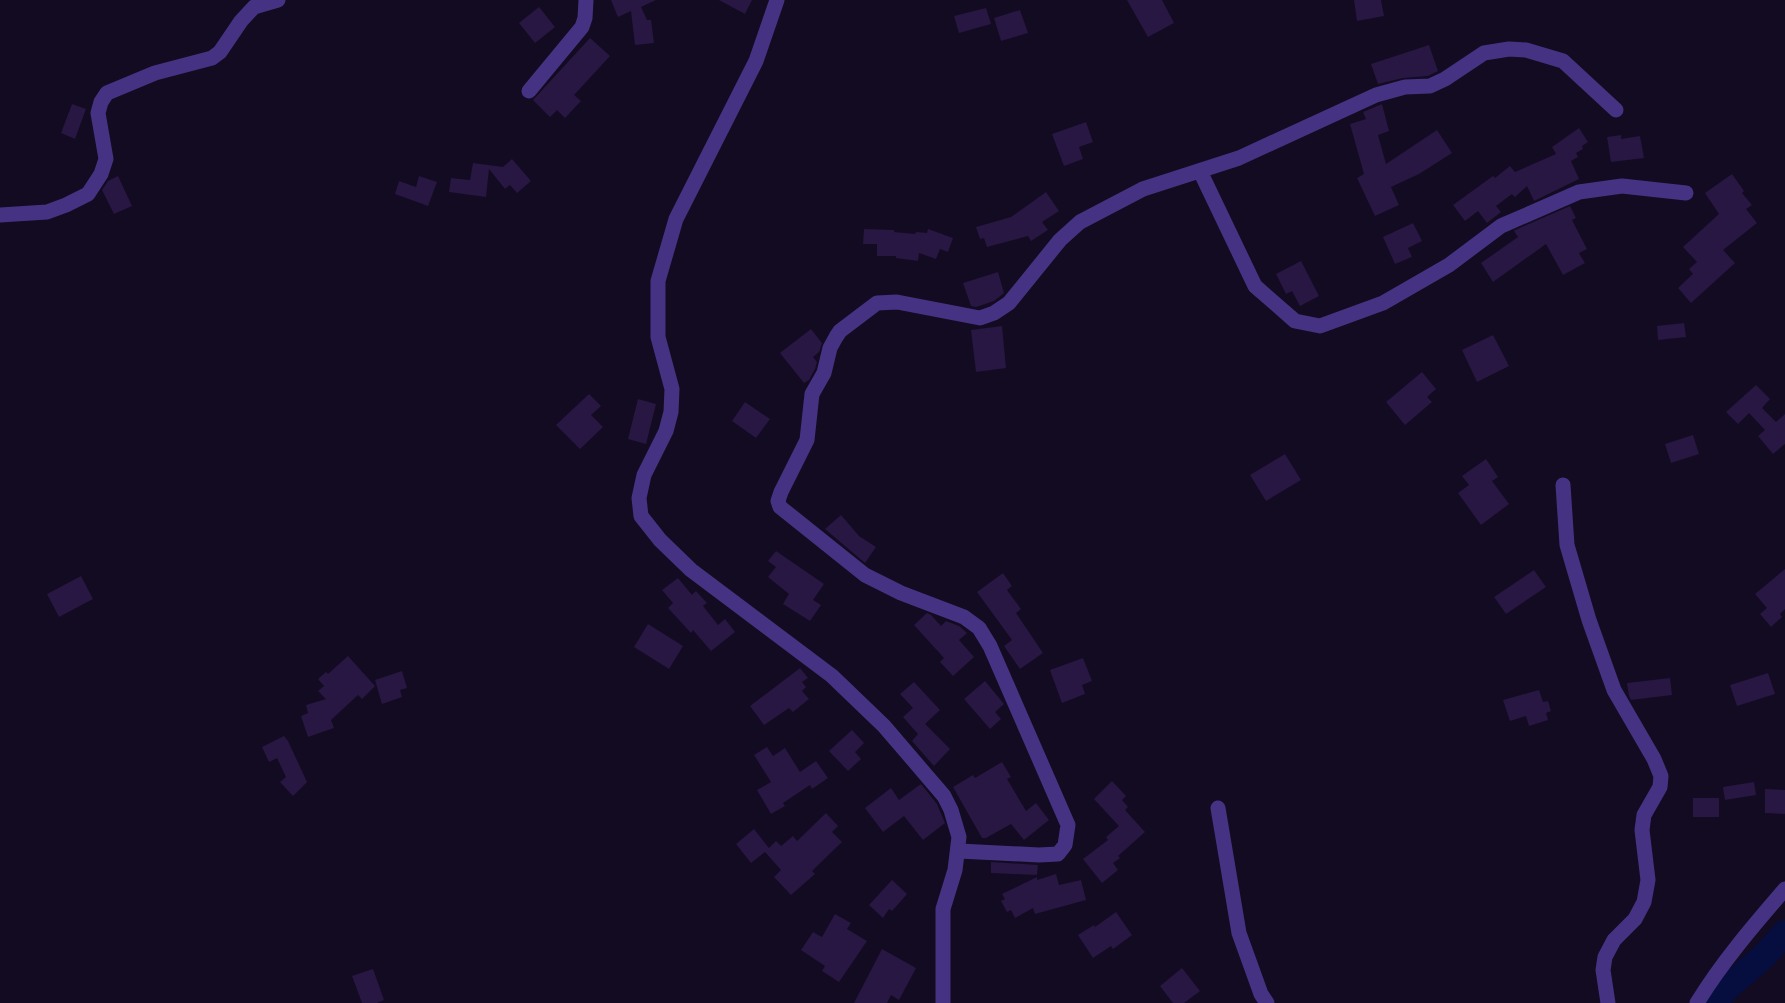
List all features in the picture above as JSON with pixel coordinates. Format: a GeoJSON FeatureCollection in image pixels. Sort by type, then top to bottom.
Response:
{"type":"FeatureCollection","features":[{"type":"Feature","properties":{"kind":"street"},"geometry":{"type":"LineString","coordinates":[[0,215],[47,212],[88,194],[101,174],[106,159],[98,113],[107,93],[155,73],[212,58],[220,52],[241,21],[254,7],[278,0]]}},
{"type":"Feature","properties":{"kind":"street"},"geometry":{"type":"LineString","coordinates":[[529,92],[582,27],[586,0]]}},
{"type":"Feature","properties":{"kind":"street"},"geometry":{"type":"LineString","coordinates":[[777,0],[756,61],[676,219],[658,281],[658,337],[672,389],[671,412],[666,431],[644,475],[639,498],[641,516],[660,540],[691,570],[832,676],[884,726],[944,796],[959,837],[959,851],[943,909],[942,1003]]}},
{"type":"Feature","properties":{"kind":"street"},"geometry":{"type":"LineString","coordinates":[[959,851],[1058,854],[1065,845],[1068,825],[990,646],[979,628],[964,617],[901,593],[864,575],[780,507],[778,501],[781,492],[807,440],[812,394],[824,373],[830,348],[840,330],[877,303],[897,302],[980,318],[994,312],[1009,303],[1060,240],[1080,222],[1143,189],[1239,158],[1376,95],[1405,87],[1430,86],[1445,79],[1484,53],[1526,50],[1540,52],[1563,61],[1616,110]]}},
{"type":"Feature","properties":{"kind":"street"},"geometry":{"type":"LineString","coordinates":[[1200,171],[1255,286],[1295,321],[1320,326],[1383,303],[1449,265],[1501,226],[1579,192],[1622,186],[1686,193]]}},
{"type":"Feature","properties":{"kind":"street"},"geometry":{"type":"LineString","coordinates":[[1563,485],[1566,545],[1593,630],[1614,690],[1654,759],[1661,776],[1660,788],[1644,815],[1642,830],[1648,880],[1644,902],[1635,919],[1614,940],[1605,957],[1603,970],[1608,1003]]}},
{"type":"Feature","properties":{"kind":"street"},"geometry":{"type":"LineString","coordinates":[[1218,808],[1239,933],[1261,994],[1267,1003]]}},
{"type":"Feature","properties":{"kind":"street"},"geometry":{"type":"LineString","coordinates":[[1697,1003],[1707,986],[1785,889]]}},
{"type":"Feature","properties":{"kind":"building"},"geometry":{"type":"Polygon","coordinates":[[[611,0],[656,0],[641,7],[647,20],[651,20],[654,43],[635,45],[631,11],[618,17],[611,0]]]}},
{"type":"Feature","properties":{"kind":"building"},"geometry":{"type":"Polygon","coordinates":[[[719,0],[752,0],[745,14],[719,0]]]}},
{"type":"Feature","properties":{"kind":"building"},"geometry":{"type":"Polygon","coordinates":[[[1127,0],[1162,0],[1174,23],[1148,37],[1127,0]]]}},
{"type":"Feature","properties":{"kind":"building"},"geometry":{"type":"Polygon","coordinates":[[[1354,0],[1381,0],[1384,16],[1357,21],[1354,0]]]}},
{"type":"Feature","properties":{"kind":"building"},"geometry":{"type":"Polygon","coordinates":[[[539,7],[555,27],[535,43],[519,23],[539,7]]]}},
{"type":"Feature","properties":{"kind":"building"},"geometry":{"type":"Polygon","coordinates":[[[986,8],[991,24],[959,33],[954,16],[986,8]]]}},
{"type":"Feature","properties":{"kind":"building"},"geometry":{"type":"Polygon","coordinates":[[[1020,10],[1028,33],[1001,41],[994,18],[1020,10]]]}},
{"type":"Feature","properties":{"kind":"building"},"geometry":{"type":"Polygon","coordinates":[[[590,38],[610,56],[574,95],[581,101],[565,118],[557,110],[550,117],[533,100],[590,38]]]}},
{"type":"Feature","properties":{"kind":"building"},"geometry":{"type":"Polygon","coordinates":[[[1429,45],[1438,71],[1428,76],[1403,78],[1378,84],[1371,64],[1429,45]]]}},
{"type":"Feature","properties":{"kind":"building"},"geometry":{"type":"Polygon","coordinates":[[[72,104],[86,109],[75,139],[61,133],[72,104]]]}},
{"type":"Feature","properties":{"kind":"building"},"geometry":{"type":"Polygon","coordinates":[[[1382,104],[1389,131],[1378,135],[1386,164],[1437,130],[1452,153],[1419,174],[1391,187],[1399,205],[1375,216],[1357,178],[1364,174],[1350,124],[1366,119],[1363,112],[1382,104]]]}},
{"type":"Feature","properties":{"kind":"building"},"geometry":{"type":"Polygon","coordinates":[[[1086,122],[1093,142],[1079,147],[1083,159],[1064,166],[1052,134],[1086,122]]]}},
{"type":"Feature","properties":{"kind":"building"},"geometry":{"type":"Polygon","coordinates":[[[1579,128],[1588,142],[1576,153],[1578,157],[1571,161],[1579,179],[1534,201],[1527,186],[1515,197],[1512,194],[1496,206],[1501,212],[1487,223],[1478,211],[1465,221],[1453,205],[1510,166],[1515,172],[1556,154],[1552,147],[1579,128]]]}},
{"type":"Feature","properties":{"kind":"building"},"geometry":{"type":"Polygon","coordinates":[[[1621,135],[1621,139],[1640,136],[1644,158],[1611,162],[1607,137],[1621,135]]]}},
{"type":"Feature","properties":{"kind":"building"},"geometry":{"type":"Polygon","coordinates":[[[512,159],[531,181],[517,193],[510,185],[505,189],[489,169],[486,197],[449,192],[451,178],[470,180],[473,163],[503,167],[512,159]]]}},
{"type":"Feature","properties":{"kind":"building"},"geometry":{"type":"Polygon","coordinates":[[[1732,174],[1744,191],[1742,193],[1752,205],[1746,209],[1757,223],[1723,250],[1735,263],[1691,303],[1678,288],[1693,274],[1689,269],[1697,262],[1683,247],[1719,214],[1705,193],[1732,174]]]}},
{"type":"Feature","properties":{"kind":"building"},"geometry":{"type":"Polygon","coordinates":[[[118,176],[132,206],[114,214],[102,190],[108,181],[118,176]]]}},
{"type":"Feature","properties":{"kind":"building"},"geometry":{"type":"Polygon","coordinates":[[[419,176],[437,182],[428,206],[395,194],[399,181],[416,187],[419,176]]]}},
{"type":"Feature","properties":{"kind":"building"},"geometry":{"type":"Polygon","coordinates":[[[1046,192],[1059,211],[1042,222],[1048,230],[1031,241],[1028,236],[987,247],[984,238],[980,239],[976,227],[1011,217],[1046,192]]]}},
{"type":"Feature","properties":{"kind":"building"},"geometry":{"type":"Polygon","coordinates":[[[1570,206],[1576,218],[1572,220],[1587,249],[1579,253],[1585,263],[1563,275],[1546,244],[1493,282],[1481,263],[1518,237],[1515,230],[1570,206]]]}},
{"type":"Feature","properties":{"kind":"building"},"geometry":{"type":"Polygon","coordinates":[[[1413,223],[1422,241],[1408,248],[1412,257],[1395,264],[1383,237],[1413,223]]]}},
{"type":"Feature","properties":{"kind":"building"},"geometry":{"type":"Polygon","coordinates":[[[864,229],[894,230],[894,232],[915,234],[916,232],[927,233],[928,229],[953,238],[948,252],[940,249],[936,259],[919,253],[918,261],[896,258],[896,256],[877,256],[877,244],[863,244],[864,229]]]}},
{"type":"Feature","properties":{"kind":"building"},"geometry":{"type":"Polygon","coordinates":[[[1301,261],[1319,296],[1300,306],[1292,291],[1286,294],[1276,274],[1301,261]]]}},
{"type":"Feature","properties":{"kind":"building"},"geometry":{"type":"Polygon","coordinates":[[[998,272],[1004,293],[994,301],[976,307],[971,306],[963,283],[998,272]]]}},
{"type":"Feature","properties":{"kind":"building"},"geometry":{"type":"Polygon","coordinates":[[[1684,323],[1686,337],[1658,340],[1657,326],[1684,323]]]}},
{"type":"Feature","properties":{"kind":"building"},"geometry":{"type":"Polygon","coordinates":[[[1002,326],[1006,368],[976,372],[971,330],[1002,326]]]}},
{"type":"Feature","properties":{"kind":"building"},"geometry":{"type":"Polygon","coordinates":[[[811,329],[822,343],[819,352],[813,357],[817,362],[815,369],[809,380],[804,383],[780,353],[811,329]]]}},
{"type":"Feature","properties":{"kind":"building"},"geometry":{"type":"Polygon","coordinates":[[[1493,335],[1509,366],[1477,382],[1462,350],[1493,335]]]}},
{"type":"Feature","properties":{"kind":"building"},"geometry":{"type":"Polygon","coordinates":[[[1422,372],[1436,389],[1427,397],[1432,402],[1405,425],[1386,402],[1422,372]]]}},
{"type":"Feature","properties":{"kind":"building"},"geometry":{"type":"Polygon","coordinates":[[[1756,385],[1770,399],[1762,408],[1776,422],[1785,414],[1785,444],[1773,454],[1758,436],[1765,430],[1749,413],[1738,424],[1726,412],[1756,385]]]}},
{"type":"Feature","properties":{"kind":"building"},"geometry":{"type":"Polygon","coordinates":[[[589,394],[601,406],[591,415],[603,427],[580,449],[556,425],[589,394]]]}},
{"type":"Feature","properties":{"kind":"building"},"geometry":{"type":"Polygon","coordinates":[[[638,399],[656,404],[646,444],[628,439],[638,399]]]}},
{"type":"Feature","properties":{"kind":"building"},"geometry":{"type":"Polygon","coordinates":[[[745,402],[770,419],[756,438],[732,421],[745,402]]]}},
{"type":"Feature","properties":{"kind":"building"},"geometry":{"type":"Polygon","coordinates":[[[1693,435],[1699,454],[1671,463],[1665,444],[1693,435]]]}},
{"type":"Feature","properties":{"kind":"building"},"geometry":{"type":"Polygon","coordinates":[[[1285,454],[1301,480],[1266,501],[1250,475],[1285,454]]]}},
{"type":"Feature","properties":{"kind":"building"},"geometry":{"type":"Polygon","coordinates":[[[1486,459],[1498,477],[1492,481],[1509,504],[1481,525],[1458,493],[1469,485],[1462,476],[1486,459]]]}},
{"type":"Feature","properties":{"kind":"building"},"geometry":{"type":"Polygon","coordinates":[[[841,515],[859,536],[876,547],[865,563],[825,529],[841,515]]]}},
{"type":"Feature","properties":{"kind":"building"},"geometry":{"type":"Polygon","coordinates":[[[776,551],[824,584],[813,600],[821,605],[810,621],[783,604],[789,594],[768,577],[776,567],[768,561],[776,551]]]}},
{"type":"Feature","properties":{"kind":"building"},"geometry":{"type":"Polygon","coordinates":[[[1785,569],[1785,609],[1780,614],[1782,617],[1771,627],[1760,614],[1767,608],[1755,594],[1785,569]]]}},
{"type":"Feature","properties":{"kind":"building"},"geometry":{"type":"Polygon","coordinates":[[[1534,570],[1546,587],[1506,614],[1494,597],[1534,570]]]}},
{"type":"Feature","properties":{"kind":"building"},"geometry":{"type":"Polygon","coordinates":[[[1003,573],[1012,586],[1007,590],[1021,609],[1016,613],[1043,653],[1020,669],[1004,646],[1012,640],[977,592],[1003,573]]]}},
{"type":"Feature","properties":{"kind":"building"},"geometry":{"type":"Polygon","coordinates":[[[81,576],[93,599],[59,617],[47,594],[81,576]]]}},
{"type":"Feature","properties":{"kind":"building"},"geometry":{"type":"Polygon","coordinates":[[[678,578],[692,595],[696,591],[707,603],[703,606],[718,625],[725,619],[735,632],[711,651],[693,630],[691,633],[668,608],[673,603],[662,590],[678,578]]]}},
{"type":"Feature","properties":{"kind":"building"},"geometry":{"type":"Polygon","coordinates":[[[927,613],[941,626],[946,621],[959,626],[967,633],[959,640],[974,657],[953,676],[940,662],[944,658],[914,625],[927,613]]]}},
{"type":"Feature","properties":{"kind":"building"},"geometry":{"type":"Polygon","coordinates":[[[648,624],[683,646],[669,669],[634,647],[648,624]]]}},
{"type":"Feature","properties":{"kind":"building"},"geometry":{"type":"Polygon","coordinates":[[[348,656],[375,686],[362,699],[358,695],[331,720],[334,728],[308,737],[301,716],[308,713],[306,705],[326,699],[318,691],[324,686],[318,679],[326,672],[328,674],[348,656]]]}},
{"type":"Feature","properties":{"kind":"building"},"geometry":{"type":"Polygon","coordinates":[[[1083,658],[1092,681],[1082,685],[1085,694],[1062,703],[1050,670],[1083,658]]]}},
{"type":"Feature","properties":{"kind":"building"},"geometry":{"type":"Polygon","coordinates":[[[800,668],[808,678],[802,682],[806,687],[802,691],[809,699],[793,712],[789,708],[764,725],[750,706],[800,668]]]}},
{"type":"Feature","properties":{"kind":"building"},"geometry":{"type":"Polygon","coordinates":[[[402,671],[407,688],[400,690],[402,697],[382,704],[375,680],[402,671]]]}},
{"type":"Feature","properties":{"kind":"building"},"geometry":{"type":"Polygon","coordinates":[[[1768,673],[1775,694],[1737,706],[1730,685],[1768,673]]]}},
{"type":"Feature","properties":{"kind":"building"},"geometry":{"type":"Polygon","coordinates":[[[1670,678],[1672,695],[1631,700],[1629,696],[1627,683],[1670,678]]]}},
{"type":"Feature","properties":{"kind":"building"},"geometry":{"type":"Polygon","coordinates":[[[985,681],[1004,704],[995,712],[1001,719],[990,729],[964,699],[985,681]]]}},
{"type":"Feature","properties":{"kind":"building"},"geometry":{"type":"Polygon","coordinates":[[[914,682],[940,710],[925,724],[950,749],[934,766],[912,741],[918,734],[903,717],[913,708],[900,694],[914,682]]]}},
{"type":"Feature","properties":{"kind":"building"},"geometry":{"type":"Polygon","coordinates":[[[1539,690],[1543,702],[1548,701],[1551,711],[1546,713],[1548,720],[1529,726],[1526,716],[1510,721],[1503,700],[1539,690]]]}},
{"type":"Feature","properties":{"kind":"building"},"geometry":{"type":"Polygon","coordinates":[[[852,730],[864,743],[855,752],[861,759],[848,771],[829,751],[852,730]]]}},
{"type":"Feature","properties":{"kind":"building"},"geometry":{"type":"Polygon","coordinates":[[[284,736],[307,782],[293,796],[280,782],[286,777],[277,758],[269,762],[262,747],[284,736]]]}},
{"type":"Feature","properties":{"kind":"building"},"geometry":{"type":"Polygon","coordinates":[[[767,747],[773,756],[785,748],[800,772],[816,761],[828,778],[812,789],[810,785],[783,803],[785,806],[771,814],[757,790],[771,782],[754,755],[767,747]]]}},
{"type":"Feature","properties":{"kind":"building"},"geometry":{"type":"Polygon","coordinates":[[[1002,762],[1011,777],[1007,779],[1026,811],[1036,803],[1049,820],[1024,840],[1011,824],[982,838],[953,787],[973,775],[975,778],[1002,762]]]}},
{"type":"Feature","properties":{"kind":"building"},"geometry":{"type":"Polygon","coordinates":[[[1112,781],[1126,796],[1122,800],[1128,807],[1125,810],[1145,832],[1118,856],[1120,858],[1113,863],[1118,870],[1102,883],[1083,859],[1108,840],[1106,837],[1119,826],[1094,799],[1112,781]]]}},
{"type":"Feature","properties":{"kind":"building"},"geometry":{"type":"Polygon","coordinates":[[[1754,782],[1756,795],[1725,800],[1723,787],[1754,782]]]}},
{"type":"Feature","properties":{"kind":"building"},"geometry":{"type":"Polygon","coordinates":[[[921,784],[937,804],[945,823],[923,840],[904,816],[883,832],[865,808],[891,788],[899,800],[921,784]]]}},
{"type":"Feature","properties":{"kind":"building"},"geometry":{"type":"Polygon","coordinates":[[[1765,789],[1785,790],[1785,814],[1765,813],[1765,789]]]}},
{"type":"Feature","properties":{"kind":"building"},"geometry":{"type":"Polygon","coordinates":[[[1693,798],[1719,798],[1719,817],[1693,817],[1693,798]]]}},
{"type":"Feature","properties":{"kind":"building"},"geometry":{"type":"Polygon","coordinates":[[[826,813],[838,826],[832,832],[842,842],[812,871],[815,874],[791,895],[774,877],[781,870],[765,852],[751,863],[736,844],[754,829],[769,848],[776,841],[781,846],[793,836],[797,841],[826,813]]]}},
{"type":"Feature","properties":{"kind":"building"},"geometry":{"type":"Polygon","coordinates":[[[991,862],[1038,865],[1037,875],[991,873],[991,862]]]}},
{"type":"Feature","properties":{"kind":"building"},"geometry":{"type":"Polygon","coordinates":[[[1056,874],[1059,885],[1081,880],[1086,900],[1035,914],[1033,908],[1015,918],[1011,910],[1007,912],[1001,901],[1005,899],[1002,894],[1037,877],[1037,880],[1056,874]]]}},
{"type":"Feature","properties":{"kind":"building"},"geometry":{"type":"Polygon","coordinates":[[[892,880],[907,894],[892,911],[889,909],[883,918],[869,905],[892,880]]]}},
{"type":"Feature","properties":{"kind":"building"},"geometry":{"type":"Polygon","coordinates":[[[1116,912],[1132,935],[1113,949],[1111,946],[1093,958],[1078,935],[1094,925],[1095,927],[1116,912]]]}},
{"type":"Feature","properties":{"kind":"building"},"geometry":{"type":"Polygon","coordinates":[[[835,914],[851,923],[847,929],[867,941],[839,982],[822,971],[825,966],[801,950],[813,932],[822,937],[835,914]]]}},
{"type":"Feature","properties":{"kind":"building"},"geometry":{"type":"Polygon","coordinates":[[[882,949],[916,968],[899,1000],[891,995],[887,1003],[854,1003],[882,949]]]}},
{"type":"Feature","properties":{"kind":"building"},"geometry":{"type":"Polygon","coordinates":[[[1182,968],[1200,991],[1184,1003],[1173,1003],[1160,986],[1182,968]]]}},
{"type":"Feature","properties":{"kind":"building"},"geometry":{"type":"Polygon","coordinates":[[[373,969],[384,1000],[377,1003],[362,1003],[352,976],[373,969]]]}},
{"type":"Feature","properties":{"kind":"waterway"},"geometry":{"type":"LineString","coordinates":[[1715,1003],[1727,988],[1765,955],[1785,933]]}}]}
